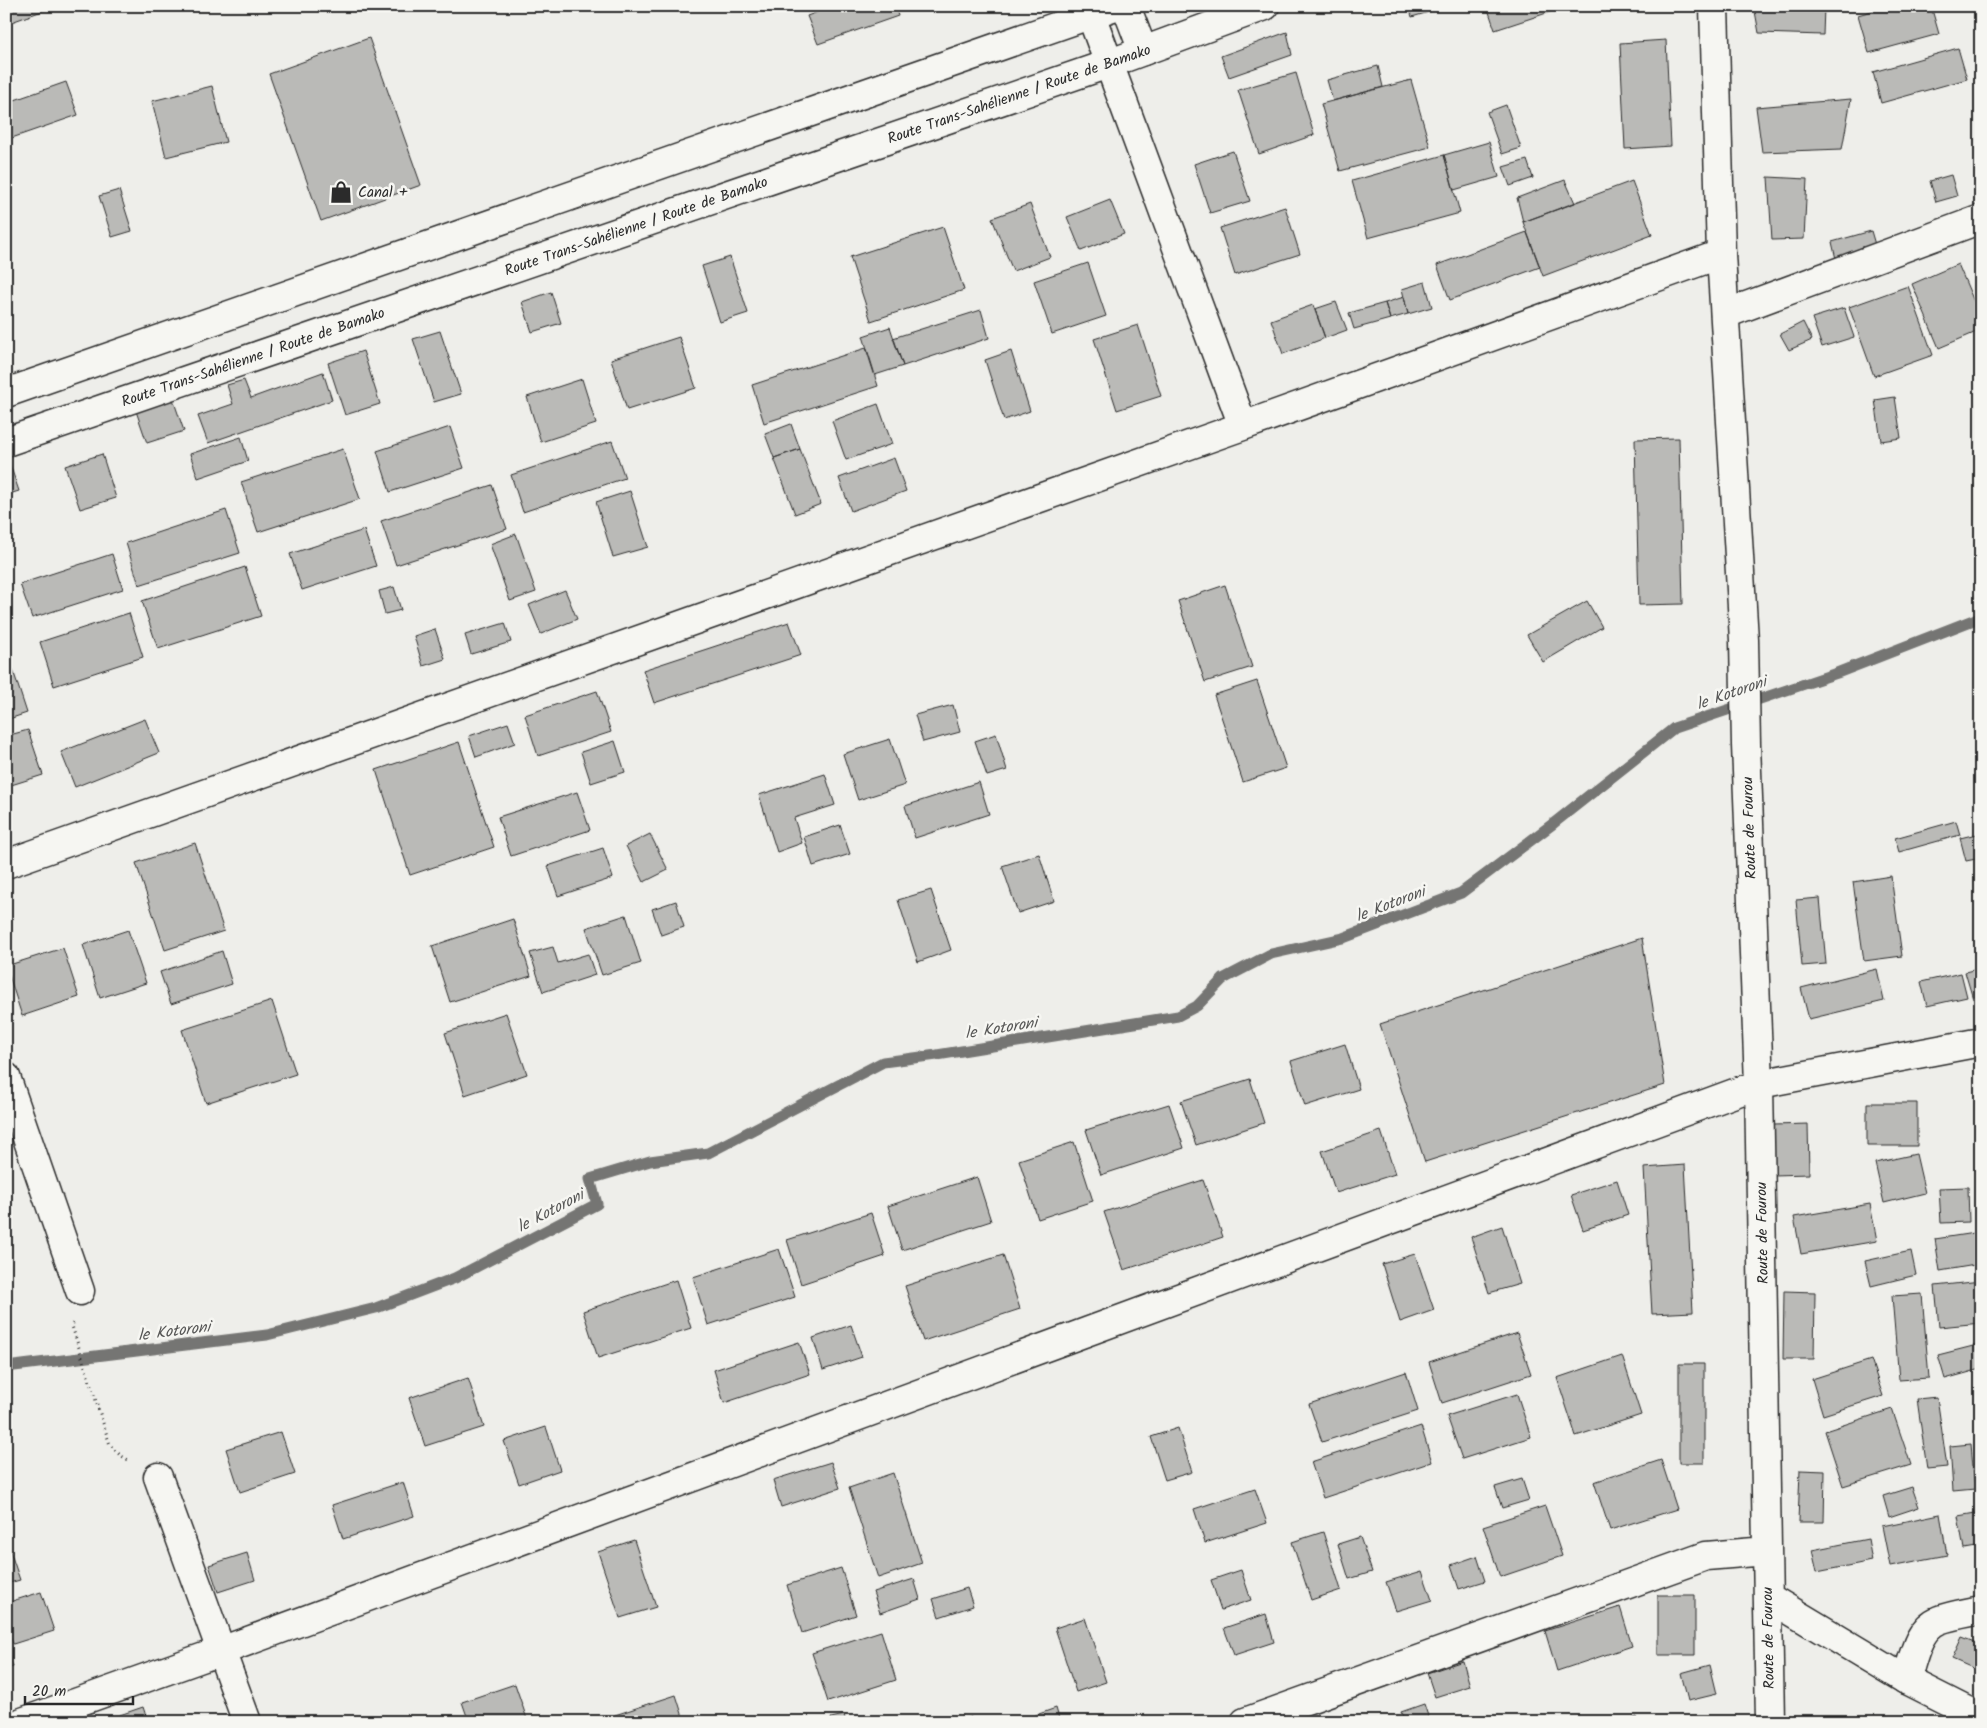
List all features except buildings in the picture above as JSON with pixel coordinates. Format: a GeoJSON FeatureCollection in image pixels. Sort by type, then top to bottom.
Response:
{"type":"FeatureCollection","features":[{"type":"Feature","properties":{"kind":"main road"},"geometry":{"type":"LineString","coordinates":[[1126,6],[1143,51]]}},
{"type":"Feature","properties":{"kind":"main road","name":"Route Trans-Sahélienne / Route de Bamako"},"geometry":{"type":"LineString","coordinates":[[6,442],[1108,64],[1265,6]]}},
{"type":"Feature","properties":{"kind":"main road","name":"Route de Fourou"},"geometry":{"type":"LineString","coordinates":[[1714,6],[1721,254],[1744,640],[1746,745],[1759,1084],[1770,1722]]}},
{"type":"Feature","properties":{"kind":"main road"},"geometry":{"type":"LineString","coordinates":[[6,393],[1103,11],[1108,64],[1243,426]]}},
{"type":"Feature","properties":{"kind":"main road"},"geometry":{"type":"LineString","coordinates":[[1725,314],[1981,219]]}},
{"type":"Feature","properties":{"kind":"main road"},"geometry":{"type":"LineString","coordinates":[[6,864],[1243,426],[1721,254]]}},
{"type":"Feature","properties":{"kind":"main road"},"geometry":{"type":"LineString","coordinates":[[22,1722],[221,1651],[1759,1084],[1981,1042]]}},
{"type":"Feature","properties":{"kind":"main road"},"geometry":{"type":"LineString","coordinates":[[6,1077],[80,1291]]}},
{"type":"Feature","properties":{"kind":"main road"},"geometry":{"type":"LineString","coordinates":[[158,1478],[247,1722]]}},
{"type":"Feature","properties":{"kind":"main road"},"geometry":{"type":"LineString","coordinates":[[1244,1722],[1706,1556],[1767,1551]]}},
{"type":"Feature","properties":{"kind":"main road"},"geometry":{"type":"LineString","coordinates":[[1768,1597],[1906,1680],[1981,1718]]}},
{"type":"Feature","properties":{"kind":"main road"},"geometry":{"type":"LineString","coordinates":[[1906,1680],[1917,1646],[1925,1630],[1937,1621],[1981,1610]]}},
{"type":"Feature","properties":{"kind":"path"},"geometry":{"type":"LineString","coordinates":[[75,1335],[110,1446],[120,1455],[158,1478]]}},
{"type":"Feature","properties":{"kind":"waterway","name":"le Kotoroni"},"geometry":{"type":"LineString","coordinates":[[6,1367],[267,1335],[376,1308],[455,1278],[597,1204],[590,1179],[650,1161],[708,1153],[883,1062],[1178,1016],[1197,1006],[1223,979],[1271,954],[1343,938],[1461,893],[1554,823],[1674,728],[1837,673],[1981,617]]}},
{"type":"Feature","properties":{"kind":"place","name":"Canal +"},"geometry":{"type":"Point","coordinates":[341,192]}}]}
